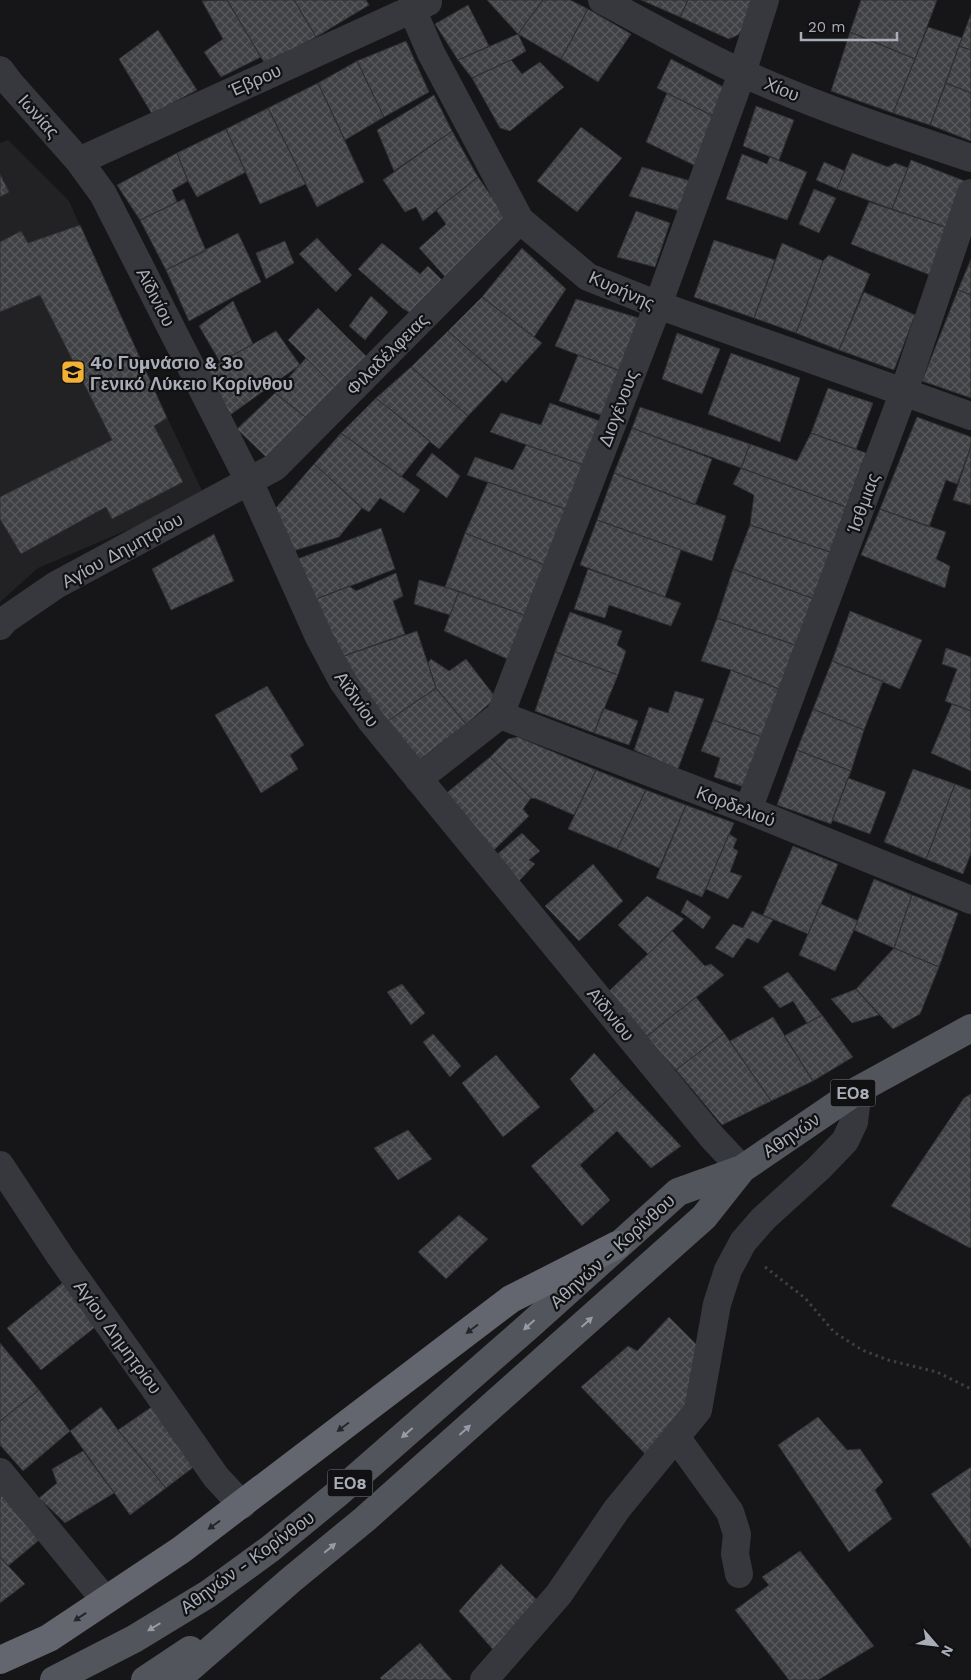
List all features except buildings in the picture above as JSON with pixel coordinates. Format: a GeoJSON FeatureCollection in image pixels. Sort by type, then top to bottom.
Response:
{"type":"FeatureCollection","features":[{"type":"Feature","properties":{"kind":"highway"},"geometry":{"type":"LineString","coordinates":[[0,1660],[49,1638],[181,1550],[511,1299],[617,1245]]}},
{"type":"Feature","properties":{"kind":"main road","name":"Αθηνών"},"geometry":{"type":"LineString","coordinates":[[742,1169],[858,1090],[968,1035]]}},
{"type":"Feature","properties":{"kind":"main road","name":"Αθηνών - Κορίνθου"},"geometry":{"type":"LineString","coordinates":[[54,1680],[142,1634],[208,1594],[270,1549],[352,1481],[678,1192],[742,1169]]}},
{"type":"Feature","properties":{"kind":"main road","name":"Αθηνών - Κορίνθου"},"geometry":{"type":"LineString","coordinates":[[292,1579],[365,1519],[704,1218],[742,1169]]}},
{"type":"Feature","properties":{"kind":"main road","name":"ΕΟ8"},"geometry":{"type":"LineString","coordinates":[[145,1680],[230,1624],[292,1579]]}},
{"type":"Feature","properties":{"kind":"main road","name":"ΕΟ8"},"geometry":{"type":"LineString","coordinates":[[176,1680],[292,1579]]}},
{"type":"Feature","properties":{"kind":"street","name":"Χίου"},"geometry":{"type":"LineString","coordinates":[[602,0],[674,40],[742,73],[863,122],[971,158]]}},
{"type":"Feature","properties":{"kind":"street","name":"Διογένους"},"geometry":{"type":"LineString","coordinates":[[500,715],[658,305],[742,73],[765,0]]}},
{"type":"Feature","properties":{"kind":"street","name":"Έβρου"},"geometry":{"type":"LineString","coordinates":[[79,161],[418,3]]}},
{"type":"Feature","properties":{"kind":"street","name":"Κυρήνης"},"geometry":{"type":"LineString","coordinates":[[418,3],[431,53],[520,220],[588,277],[658,305],[971,416]]}},
{"type":"Feature","properties":{"kind":"street","name":"Ιωνίας"},"geometry":{"type":"LineString","coordinates":[[0,70],[8,82],[79,161]]}},
{"type":"Feature","properties":{"kind":"street","name":"Αϊδινίου"},"geometry":{"type":"LineString","coordinates":[[79,161],[103,194],[123,231],[249,481],[319,637],[342,680],[372,722],[418,779],[712,1137],[742,1169]]}},
{"type":"Feature","properties":{"kind":"street","name":"Ίσθμιας"},"geometry":{"type":"LineString","coordinates":[[748,810],[904,391],[971,192]]}},
{"type":"Feature","properties":{"kind":"street","name":"Φιλαδέλφειας"},"geometry":{"type":"LineString","coordinates":[[249,481],[275,467],[520,220]]}},
{"type":"Feature","properties":{"kind":"street","name":"Αγίου Δημητρίου"},"geometry":{"type":"LineString","coordinates":[[0,626],[5,620],[56,585],[249,481]]}},
{"type":"Feature","properties":{"kind":"street"},"geometry":{"type":"LineString","coordinates":[[418,779],[500,715]]}},
{"type":"Feature","properties":{"kind":"street","name":"Κορδελιού"},"geometry":{"type":"LineString","coordinates":[[500,715],[748,810],[971,900]]}},
{"type":"Feature","properties":{"kind":"street"},"geometry":{"type":"LineString","coordinates":[[484,1680],[559,1594],[617,1509],[698,1410],[717,1304],[728,1270],[742,1242],[763,1219],[819,1168],[845,1141],[854,1122],[858,1090]]}},
{"type":"Feature","properties":{"kind":"street","name":"Αγίου Δημητρίου"},"geometry":{"type":"LineString","coordinates":[[0,1165],[60,1256],[216,1477],[242,1505]]}},
{"type":"Feature","properties":{"kind":"street"},"geometry":{"type":"LineString","coordinates":[[676,1437],[730,1512],[737,1534],[735,1554],[739,1574]]}},
{"type":"Feature","properties":{"kind":"street"},"geometry":{"type":"LineString","coordinates":[[0,1472],[105,1600]]}},
{"type":"Feature","properties":{"kind":"path"},"geometry":{"type":"LineString","coordinates":[[742,1242],[758,1262],[805,1298],[834,1332],[862,1350],[888,1360],[937,1372],[971,1389]]}},
{"type":"Feature","properties":{"kind":"shaded area","name":"4ο Γυμνάσιο & 3ο Γενικό Λύκειο Κορίνθου"},"geometry":{"type":"Polygon","coordinates":[[[8,140],[69,201],[124,327],[205,497],[38,568],[0,602],[0,143],[8,140]]]}},
{"type":"Feature","properties":{"kind":"place","name":"4ο Γυμνάσιο & 3ο Γενικό Λύκειο Κορίνθου"},"geometry":{"type":"Point","coordinates":[73,372]}}]}
